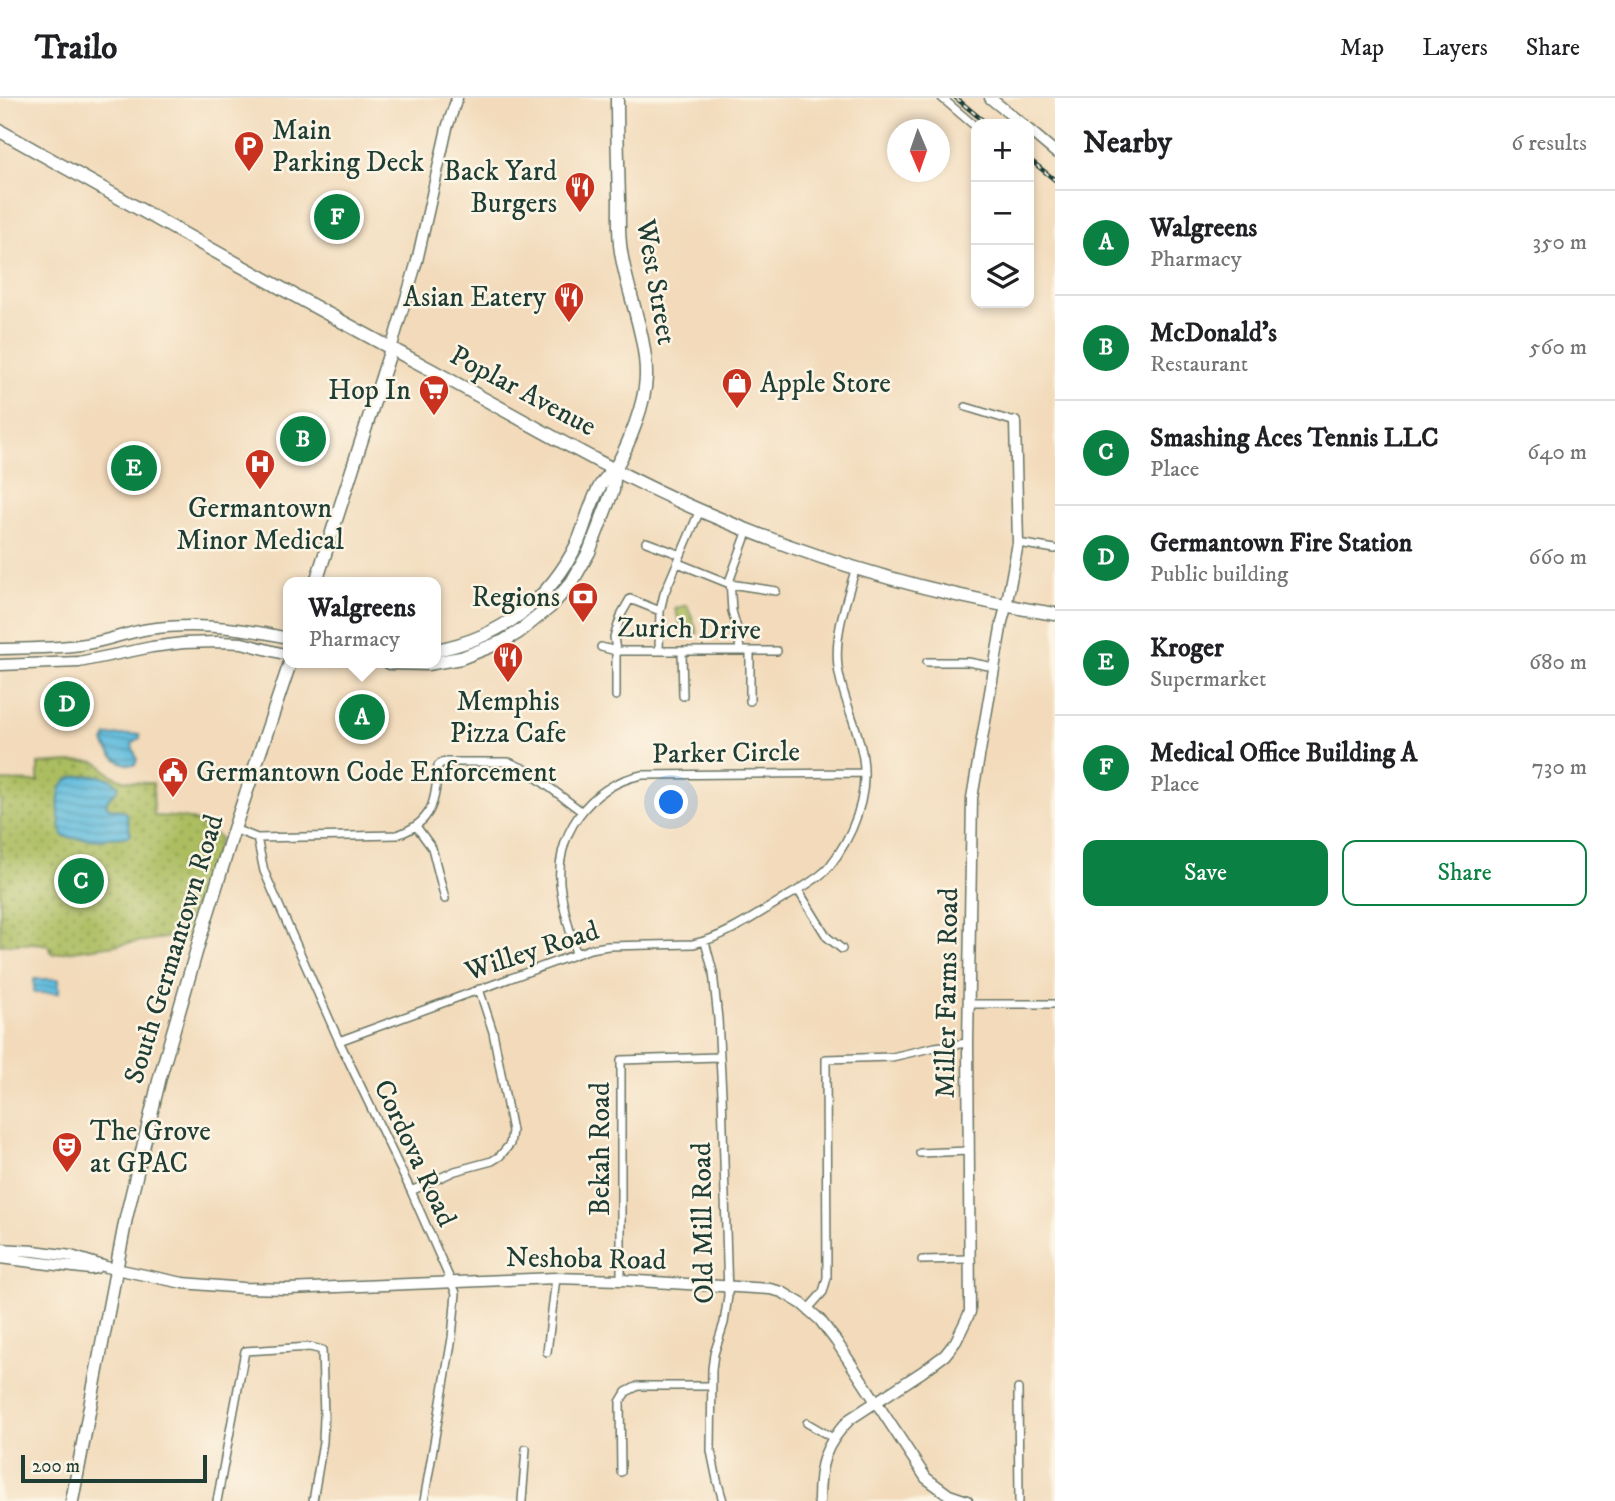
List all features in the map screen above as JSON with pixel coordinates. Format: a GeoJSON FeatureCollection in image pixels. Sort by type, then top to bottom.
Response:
{"type":"FeatureCollection","features":[{"type":"Feature","properties":{"kind":"main road","name":"West Street"},"geometry":{"type":"LineString","coordinates":[[615,469],[642,405],[646,377],[644,354],[620,249],[617,98]]}},
{"type":"Feature","properties":{"kind":"main road","name":"Poplar Avenue"},"geometry":{"type":"LineString","coordinates":[[0,131],[391,349],[615,469],[700,510],[856,568],[1006,607],[1055,614]]}},
{"type":"Feature","properties":{"kind":"main road"},"geometry":{"type":"LineString","coordinates":[[318,577],[391,349]]}},
{"type":"Feature","properties":{"kind":"main road"},"geometry":{"type":"LineString","coordinates":[[441,649],[480,638],[513,620],[552,585],[577,543],[601,484],[615,469]]}},
{"type":"Feature","properties":{"kind":"main road"},"geometry":{"type":"LineString","coordinates":[[441,662],[461,659],[494,645],[519,632],[550,607],[572,582],[589,552],[613,490],[615,469]]}},
{"type":"Feature","properties":{"kind":"main road","name":"South Germantown Road"},"geometry":{"type":"LineString","coordinates":[[72,1501],[111,1268],[173,1029],[234,829],[288,668]]}},
{"type":"Feature","properties":{"kind":"street"},"geometry":{"type":"LineString","coordinates":[[391,349],[418,261],[447,128],[457,98]]}},
{"type":"Feature","properties":{"kind":"street"},"geometry":{"type":"LineString","coordinates":[[942,98],[971,123]]}},
{"type":"Feature","properties":{"kind":"street"},"geometry":{"type":"LineString","coordinates":[[990,98],[1016,119]]}},
{"type":"Feature","properties":{"kind":"street"},"geometry":{"type":"LineString","coordinates":[[1034,134],[1055,152]]}},
{"type":"Feature","properties":{"kind":"street"},"geometry":{"type":"LineString","coordinates":[[967,407],[1015,422]]}},
{"type":"Feature","properties":{"kind":"street","name":"Miller Farms Road"},"geometry":{"type":"LineString","coordinates":[[819,1501],[823,1458],[833,1438],[850,1419],[945,1355],[956,1341],[970,1312],[968,1043],[972,798],[1018,543],[1015,422]]}},
{"type":"Feature","properties":{"kind":"street"},"geometry":{"type":"LineString","coordinates":[[659,651],[660,611],[668,584],[700,510]]}},
{"type":"Feature","properties":{"kind":"street"},"geometry":{"type":"LineString","coordinates":[[740,651],[730,584],[748,530]]}},
{"type":"Feature","properties":{"kind":"street"},"geometry":{"type":"LineString","coordinates":[[646,542],[730,584],[776,591]]}},
{"type":"Feature","properties":{"kind":"street"},"geometry":{"type":"LineString","coordinates":[[1018,543],[1055,549]]}},
{"type":"Feature","properties":{"kind":"street","name":"Willey Road"},"geometry":{"type":"LineString","coordinates":[[339,1041],[590,949],[705,942],[723,935],[826,871],[850,835],[860,806],[864,773],[861,746],[840,680],[837,660],[839,629],[856,568]]}},
{"type":"Feature","properties":{"kind":"street"},"geometry":{"type":"LineString","coordinates":[[616,696],[614,637],[622,613],[630,599],[660,611]]}},
{"type":"Feature","properties":{"kind":"street"},"geometry":{"type":"LineString","coordinates":[[0,665],[32,664],[85,645],[149,629],[208,626],[252,629],[283,637]]}},
{"type":"Feature","properties":{"kind":"street"},"geometry":{"type":"LineString","coordinates":[[0,650],[98,659],[152,647],[208,642],[242,643],[283,653]]}},
{"type":"Feature","properties":{"kind":"street","name":"Zurich Drive"},"geometry":{"type":"LineString","coordinates":[[601,647],[616,651],[777,651]]}},
{"type":"Feature","properties":{"kind":"street"},"geometry":{"type":"LineString","coordinates":[[0,650],[26,655],[32,664]]}},
{"type":"Feature","properties":{"kind":"street"},"geometry":{"type":"LineString","coordinates":[[682,651],[683,696]]}},
{"type":"Feature","properties":{"kind":"street"},"geometry":{"type":"LineString","coordinates":[[750,651],[750,701]]}},
{"type":"Feature","properties":{"kind":"street"},"geometry":{"type":"LineString","coordinates":[[927,662],[968,662],[994,667]]}},
{"type":"Feature","properties":{"kind":"street"},"geometry":{"type":"LineString","coordinates":[[234,829],[257,838],[397,835],[416,826],[427,816],[434,802],[438,766],[447,762],[509,762],[525,769],[581,811]]}},
{"type":"Feature","properties":{"kind":"street","name":"Parker Circle"},"geometry":{"type":"LineString","coordinates":[[576,954],[560,890],[560,870],[564,848],[576,818],[603,792],[642,775],[864,773]]}},
{"type":"Feature","properties":{"kind":"street"},"geometry":{"type":"LineString","coordinates":[[416,826],[432,848],[445,899]]}},
{"type":"Feature","properties":{"kind":"street","name":"Cordova Road"},"geometry":{"type":"LineString","coordinates":[[257,838],[264,871],[339,1041],[411,1191],[456,1293],[454,1321],[424,1501]]}},
{"type":"Feature","properties":{"kind":"street"},"geometry":{"type":"LineString","coordinates":[[798,890],[827,937],[842,949]]}},
{"type":"Feature","properties":{"kind":"street","name":"Old Mill Road"},"geometry":{"type":"LineString","coordinates":[[705,942],[716,991],[722,1094],[727,1287],[726,1314],[713,1358],[711,1451],[723,1501]]}},
{"type":"Feature","properties":{"kind":"street"},"geometry":{"type":"LineString","coordinates":[[411,1191],[455,1171],[492,1161],[510,1144],[512,1131],[493,1032],[479,989]]}},
{"type":"Feature","properties":{"kind":"street"},"geometry":{"type":"LineString","coordinates":[[970,1004],[1055,1004]]}},
{"type":"Feature","properties":{"kind":"street"},"geometry":{"type":"LineString","coordinates":[[808,1309],[822,1292],[827,1279],[826,1059],[892,1057],[935,1046],[968,1043]]}},
{"type":"Feature","properties":{"kind":"street","name":"Bekah Road"},"geometry":{"type":"LineString","coordinates":[[621,1280],[621,1060],[719,1057]]}},
{"type":"Feature","properties":{"kind":"street"},"geometry":{"type":"LineString","coordinates":[[920,1153],[969,1151]]}},
{"type":"Feature","properties":{"kind":"street","name":"Neshoba Road"},"geometry":{"type":"LineString","coordinates":[[0,1249],[71,1256],[111,1268],[183,1283],[262,1289],[556,1278],[776,1290],[808,1309],[833,1336],[926,1478],[949,1495],[967,1501]]}},
{"type":"Feature","properties":{"kind":"street","name":"Neshoba Road"},"geometry":{"type":"LineString","coordinates":[[0,1258],[90,1269],[111,1268]]}},
{"type":"Feature","properties":{"kind":"street"},"geometry":{"type":"LineString","coordinates":[[922,1260],[970,1259]]}},
{"type":"Feature","properties":{"kind":"street"},"geometry":{"type":"LineString","coordinates":[[547,1352],[556,1278]]}},
{"type":"Feature","properties":{"kind":"street"},"geometry":{"type":"LineString","coordinates":[[216,1501],[245,1351],[310,1347],[322,1350],[324,1418],[323,1442],[313,1501]]}},
{"type":"Feature","properties":{"kind":"street"},"geometry":{"type":"LineString","coordinates":[[621,1472],[620,1402],[626,1392],[638,1386],[712,1386]]}},
{"type":"Feature","properties":{"kind":"street"},"geometry":{"type":"LineString","coordinates":[[1018,1389],[1019,1501]]}},
{"type":"Feature","properties":{"kind":"street"},"geometry":{"type":"LineString","coordinates":[[807,1423],[833,1438]]}},
{"type":"Feature","properties":{"kind":"street"},"geometry":{"type":"LineString","coordinates":[[522,1501],[526,1449]]}},
{"type":"Feature","properties":{"kind":"green space"},"geometry":{"type":"Polygon","coordinates":[[[687,605],[698,633],[685,638],[675,609],[687,605]]]}},
{"type":"Feature","properties":{"kind":"green space"},"geometry":{"type":"Polygon","coordinates":[[[89,761],[98,763],[124,780],[153,783],[154,816],[189,819],[203,825],[220,838],[189,940],[172,937],[52,954],[49,946],[38,943],[0,945],[0,781],[38,782],[38,764],[89,761]]]}},
{"type":"Feature","properties":{"kind":"water"},"geometry":{"type":"Polygon","coordinates":[[[140,734],[140,738],[132,745],[137,759],[135,765],[116,759],[104,742],[107,736],[140,734]]]}},
{"type":"Feature","properties":{"kind":"water"},"geometry":{"type":"Polygon","coordinates":[[[100,776],[111,779],[119,786],[106,804],[109,808],[126,813],[131,835],[104,840],[63,836],[58,807],[62,785],[74,777],[100,776]]]}},
{"type":"Feature","properties":{"kind":"water"},"geometry":{"type":"Polygon","coordinates":[[[34,979],[59,979],[59,993],[34,993],[34,979]]]}},
{"type":"Feature","properties":{"kind":"railway"},"geometry":{"type":"LineString","coordinates":[[956,98],[981,119]]}},
{"type":"Feature","properties":{"kind":"railway"},"geometry":{"type":"LineString","coordinates":[[1034,163],[1055,180]]}},
{"type":"Feature","properties":{"kind":"place","name":"Main Parking Deck"},"geometry":{"type":"Point","coordinates":[249,173]}},
{"type":"Feature","properties":{"kind":"place","name":"Back Yard Burgers"},"geometry":{"type":"Point","coordinates":[580,214]}},
{"type":"Feature","properties":{"kind":"place","name":"Medical Office Building A"},"geometry":{"type":"Point","coordinates":[337,217]}},
{"type":"Feature","properties":{"kind":"place","name":"Asian Eatery"},"geometry":{"type":"Point","coordinates":[569,324]}},
{"type":"Feature","properties":{"kind":"place","name":"Apple Store"},"geometry":{"type":"Point","coordinates":[737,410]}},
{"type":"Feature","properties":{"kind":"place","name":"Hop In"},"geometry":{"type":"Point","coordinates":[434,417]}},
{"type":"Feature","properties":{"kind":"place","name":"McDonald's"},"geometry":{"type":"Point","coordinates":[303,439]}},
{"type":"Feature","properties":{"kind":"place","name":"Kroger"},"geometry":{"type":"Point","coordinates":[134,468]}},
{"type":"Feature","properties":{"kind":"place","name":"Germantown Minor Medical"},"geometry":{"type":"Point","coordinates":[260,491]}},
{"type":"Feature","properties":{"kind":"place","name":"Regions"},"geometry":{"type":"Point","coordinates":[583,624]}},
{"type":"Feature","properties":{"kind":"place","name":"Memphis Pizza Cafe"},"geometry":{"type":"Point","coordinates":[508,684]}},
{"type":"Feature","properties":{"kind":"place","name":"Germantown Fire Station"},"geometry":{"type":"Point","coordinates":[67,704]}},
{"type":"Feature","properties":{"kind":"place","name":"Walgreens"},"geometry":{"type":"Point","coordinates":[362,717]}},
{"type":"Feature","properties":{"kind":"place","name":"Germantown Code Enforcement"},"geometry":{"type":"Point","coordinates":[173,799]}},
{"type":"Feature","properties":{"kind":"place","name":"Smashing Aces Tennis LLC"},"geometry":{"type":"Point","coordinates":[81,881]}},
{"type":"Feature","properties":{"kind":"place","name":"The Grove at GPAC"},"geometry":{"type":"Point","coordinates":[67,1174]}}]}
